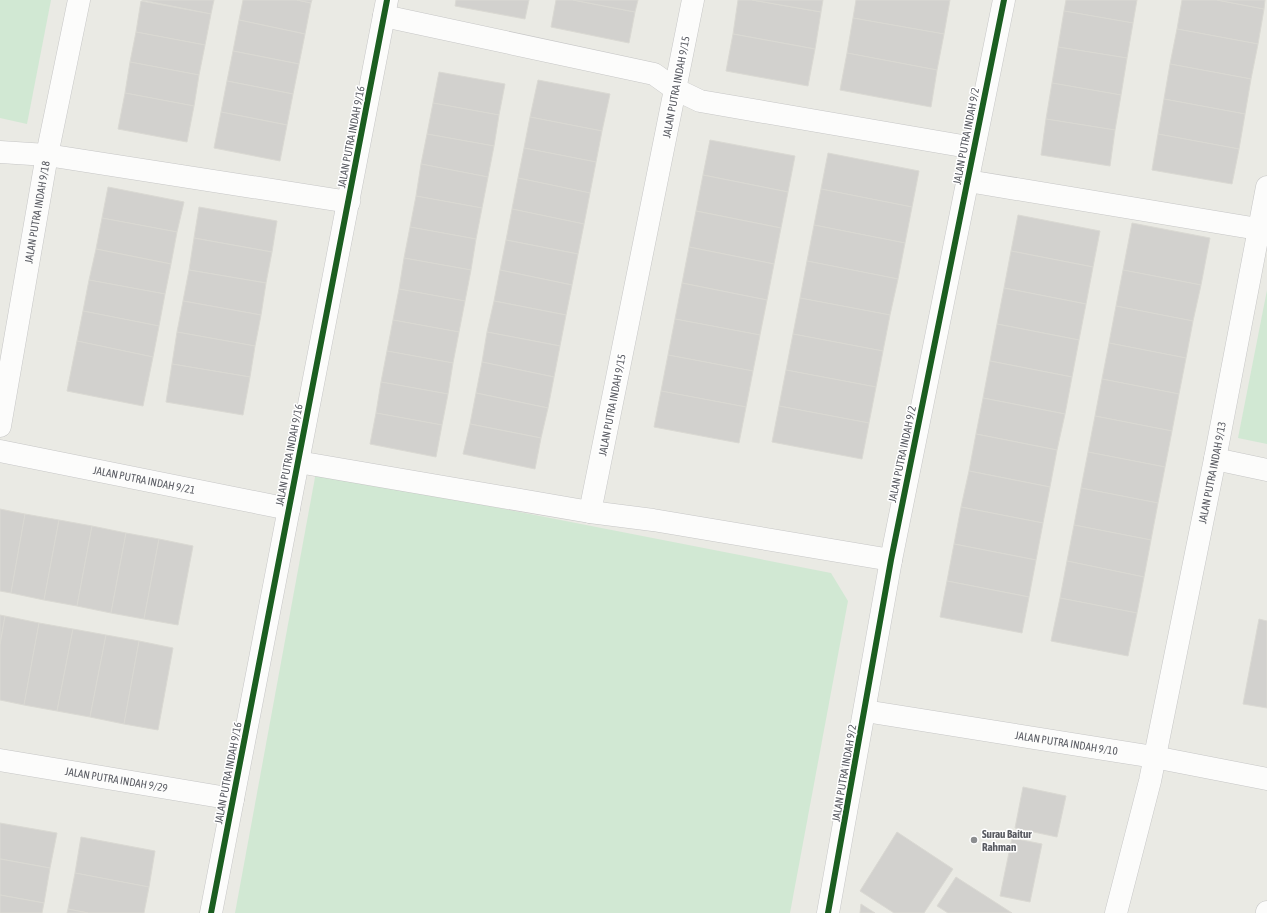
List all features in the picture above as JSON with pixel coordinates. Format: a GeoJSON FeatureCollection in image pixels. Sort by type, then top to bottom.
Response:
{"type":"FeatureCollection","features":[{"type":"Feature","properties":{"kind":"street","name":"JALAN PUTRA INDAH 9/18"},"geometry":{"type":"LineString","coordinates":[[0,426],[47,155],[79,0]]}},
{"type":"Feature","properties":{"kind":"street","name":"JALAN PUTRA INDAH 9/15"},"geometry":{"type":"LineString","coordinates":[[590,512],[693,0]]}},
{"type":"Feature","properties":{"kind":"street","name":"JALAN PUTRA INDAH 9/2"},"geometry":{"type":"LineString","coordinates":[[828,913],[891,560],[1004,0]]}},
{"type":"Feature","properties":{"kind":"street"},"geometry":{"type":"LineString","coordinates":[[386,8],[654,74],[675,89],[700,101],[974,148]]}},
{"type":"Feature","properties":{"kind":"street","name":"JALAN PUTRA INDAH 9/16"},"geometry":{"type":"LineString","coordinates":[[211,913],[386,8]]}},
{"type":"Feature","properties":{"kind":"street"},"geometry":{"type":"LineString","coordinates":[[0,152],[47,155],[349,202]]}},
{"type":"Feature","properties":{"kind":"street"},"geometry":{"type":"LineString","coordinates":[[968,181],[1258,229]]}},
{"type":"Feature","properties":{"kind":"street","name":"JALAN PUTRA INDAH 9/13"},"geometry":{"type":"LineString","coordinates":[[1116,913],[1150,781],[1216,459],[1267,187]]}},
{"type":"Feature","properties":{"kind":"street","name":"JALAN PUTRA INDAH 9/21"},"geometry":{"type":"LineString","coordinates":[[0,451],[289,509]]}},
{"type":"Feature","properties":{"kind":"street"},"geometry":{"type":"LineString","coordinates":[[1216,459],[1267,470]]}},
{"type":"Feature","properties":{"kind":"street"},"geometry":{"type":"LineString","coordinates":[[298,462],[590,512],[653,520],[891,560]]}},
{"type":"Feature","properties":{"kind":"street","name":"JALAN PUTRA INDAH 9/10"},"geometry":{"type":"LineString","coordinates":[[865,711],[1154,757],[1267,779]]}},
{"type":"Feature","properties":{"kind":"street","name":"JALAN PUTRA INDAH 9/29"},"geometry":{"type":"LineString","coordinates":[[0,760],[233,799]]}},
{"type":"Feature","properties":{"kind":"green space"},"geometry":{"type":"Polygon","coordinates":[[[0,0],[51,0],[27,124],[0,118],[0,0]]]}},
{"type":"Feature","properties":{"kind":"green space"},"geometry":{"type":"Polygon","coordinates":[[[1267,290],[1267,444],[1238,438],[1267,290]]]}},
{"type":"Feature","properties":{"kind":"green space"},"geometry":{"type":"Polygon","coordinates":[[[316,472],[831,573],[848,601],[790,913],[235,913],[316,472]]]}},
{"type":"Feature","properties":{"kind":"building"},"geometry":{"type":"Polygon","coordinates":[[[142,0],[214,0],[211,14],[142,0]]]}},
{"type":"Feature","properties":{"kind":"building"},"geometry":{"type":"Polygon","coordinates":[[[243,0],[297,0],[311,3],[305,34],[239,20],[243,0]]]}},
{"type":"Feature","properties":{"kind":"building"},"geometry":{"type":"Polygon","coordinates":[[[297,0],[312,0],[311,3],[297,0]]]}},
{"type":"Feature","properties":{"kind":"building"},"geometry":{"type":"Polygon","coordinates":[[[456,0],[529,0],[525,19],[455,6],[456,0]]]}},
{"type":"Feature","properties":{"kind":"building"},"geometry":{"type":"Polygon","coordinates":[[[556,0],[573,0],[635,12],[629,43],[551,27],[556,0]]]}},
{"type":"Feature","properties":{"kind":"building"},"geometry":{"type":"Polygon","coordinates":[[[573,0],[638,0],[635,12],[573,0]]]}},
{"type":"Feature","properties":{"kind":"building"},"geometry":{"type":"Polygon","coordinates":[[[738,0],[752,0],[821,12],[815,49],[733,34],[738,0]]]}},
{"type":"Feature","properties":{"kind":"building"},"geometry":{"type":"Polygon","coordinates":[[[752,0],[823,0],[821,12],[752,0]]]}},
{"type":"Feature","properties":{"kind":"building"},"geometry":{"type":"Polygon","coordinates":[[[856,0],[950,0],[944,34],[853,18],[856,0]]]}},
{"type":"Feature","properties":{"kind":"building"},"geometry":{"type":"Polygon","coordinates":[[[1066,0],[1137,0],[1133,23],[1064,11],[1066,0]]]}},
{"type":"Feature","properties":{"kind":"building"},"geometry":{"type":"Polygon","coordinates":[[[1182,0],[1217,0],[1264,9],[1258,44],[1177,29],[1182,0]]]}},
{"type":"Feature","properties":{"kind":"building"},"geometry":{"type":"Polygon","coordinates":[[[1217,0],[1265,0],[1264,9],[1217,0]]]}},
{"type":"Feature","properties":{"kind":"building"},"geometry":{"type":"Polygon","coordinates":[[[141,1],[211,14],[205,45],[136,32],[141,1]]]}},
{"type":"Feature","properties":{"kind":"building"},"geometry":{"type":"Polygon","coordinates":[[[1064,11],[1133,23],[1127,58],[1058,47],[1064,11]]]}},
{"type":"Feature","properties":{"kind":"building"},"geometry":{"type":"Polygon","coordinates":[[[853,18],[944,34],[937,70],[847,53],[853,18]]]}},
{"type":"Feature","properties":{"kind":"building"},"geometry":{"type":"Polygon","coordinates":[[[239,20],[305,34],[299,64],[233,51],[239,20]]]}},
{"type":"Feature","properties":{"kind":"building"},"geometry":{"type":"Polygon","coordinates":[[[1177,29],[1258,44],[1251,79],[1170,64],[1177,29]]]}},
{"type":"Feature","properties":{"kind":"building"},"geometry":{"type":"Polygon","coordinates":[[[136,32],[205,45],[199,75],[130,62],[136,32]]]}},
{"type":"Feature","properties":{"kind":"building"},"geometry":{"type":"Polygon","coordinates":[[[733,34],[815,49],[808,86],[726,71],[733,34]]]}},
{"type":"Feature","properties":{"kind":"building"},"geometry":{"type":"Polygon","coordinates":[[[1058,47],[1127,58],[1121,95],[1052,83],[1058,47]]]}},
{"type":"Feature","properties":{"kind":"building"},"geometry":{"type":"Polygon","coordinates":[[[233,51],[299,64],[293,94],[227,81],[233,51]]]}},
{"type":"Feature","properties":{"kind":"building"},"geometry":{"type":"Polygon","coordinates":[[[847,53],[937,70],[931,107],[840,90],[847,53]]]}},
{"type":"Feature","properties":{"kind":"building"},"geometry":{"type":"Polygon","coordinates":[[[130,62],[199,75],[194,106],[125,93],[130,62]]]}},
{"type":"Feature","properties":{"kind":"building"},"geometry":{"type":"Polygon","coordinates":[[[1170,64],[1251,79],[1245,114],[1164,99],[1170,64]]]}},
{"type":"Feature","properties":{"kind":"building"},"geometry":{"type":"Polygon","coordinates":[[[439,72],[505,84],[499,115],[433,103],[439,72]]]}},
{"type":"Feature","properties":{"kind":"building"},"geometry":{"type":"Polygon","coordinates":[[[538,80],[610,94],[602,131],[530,117],[538,80]]]}},
{"type":"Feature","properties":{"kind":"building"},"geometry":{"type":"Polygon","coordinates":[[[227,81],[293,94],[287,125],[221,112],[227,81]]]}},
{"type":"Feature","properties":{"kind":"building"},"geometry":{"type":"Polygon","coordinates":[[[1052,83],[1121,95],[1115,130],[1046,119],[1052,83]]]}},
{"type":"Feature","properties":{"kind":"building"},"geometry":{"type":"Polygon","coordinates":[[[125,93],[194,106],[187,142],[118,129],[125,93]]]}},
{"type":"Feature","properties":{"kind":"building"},"geometry":{"type":"Polygon","coordinates":[[[1164,99],[1245,114],[1239,149],[1158,134],[1164,99]]]}},
{"type":"Feature","properties":{"kind":"building"},"geometry":{"type":"Polygon","coordinates":[[[433,103],[499,115],[494,146],[427,134],[433,103]]]}},
{"type":"Feature","properties":{"kind":"building"},"geometry":{"type":"Polygon","coordinates":[[[221,112],[287,125],[280,161],[214,148],[221,112]]]}},
{"type":"Feature","properties":{"kind":"building"},"geometry":{"type":"Polygon","coordinates":[[[530,117],[602,131],[596,162],[524,148],[530,117]]]}},
{"type":"Feature","properties":{"kind":"building"},"geometry":{"type":"Polygon","coordinates":[[[1046,119],[1115,130],[1110,166],[1041,155],[1046,119]]]}},
{"type":"Feature","properties":{"kind":"building"},"geometry":{"type":"Polygon","coordinates":[[[427,134],[494,146],[488,177],[421,164],[427,134]]]}},
{"type":"Feature","properties":{"kind":"building"},"geometry":{"type":"Polygon","coordinates":[[[1158,134],[1239,149],[1232,184],[1152,170],[1158,134]]]}},
{"type":"Feature","properties":{"kind":"building"},"geometry":{"type":"Polygon","coordinates":[[[710,140],[795,156],[788,192],[703,175],[710,140]]]}},
{"type":"Feature","properties":{"kind":"building"},"geometry":{"type":"Polygon","coordinates":[[[524,148],[596,162],[590,193],[518,178],[524,148]]]}},
{"type":"Feature","properties":{"kind":"building"},"geometry":{"type":"Polygon","coordinates":[[[828,153],[919,171],[912,207],[821,189],[828,153]]]}},
{"type":"Feature","properties":{"kind":"building"},"geometry":{"type":"Polygon","coordinates":[[[421,164],[488,177],[482,208],[416,196],[421,164]]]}},
{"type":"Feature","properties":{"kind":"building"},"geometry":{"type":"Polygon","coordinates":[[[703,175],[788,192],[781,228],[696,211],[703,175]]]}},
{"type":"Feature","properties":{"kind":"building"},"geometry":{"type":"Polygon","coordinates":[[[518,178],[590,193],[584,224],[512,209],[518,178]]]}},
{"type":"Feature","properties":{"kind":"building"},"geometry":{"type":"Polygon","coordinates":[[[108,187],[184,202],[177,232],[102,218],[108,187]]]}},
{"type":"Feature","properties":{"kind":"building"},"geometry":{"type":"Polygon","coordinates":[[[821,189],[912,207],[905,243],[814,225],[821,189]]]}},
{"type":"Feature","properties":{"kind":"building"},"geometry":{"type":"Polygon","coordinates":[[[416,196],[482,208],[476,239],[410,227],[416,196]]]}},
{"type":"Feature","properties":{"kind":"building"},"geometry":{"type":"Polygon","coordinates":[[[199,207],[277,221],[272,252],[194,238],[199,207]]]}},
{"type":"Feature","properties":{"kind":"building"},"geometry":{"type":"Polygon","coordinates":[[[512,209],[584,224],[578,254],[506,240],[512,209]]]}},
{"type":"Feature","properties":{"kind":"building"},"geometry":{"type":"Polygon","coordinates":[[[696,211],[781,228],[774,264],[689,247],[696,211]]]}},
{"type":"Feature","properties":{"kind":"building"},"geometry":{"type":"Polygon","coordinates":[[[1018,215],[1100,231],[1093,267],[1011,251],[1018,215]]]}},
{"type":"Feature","properties":{"kind":"building"},"geometry":{"type":"Polygon","coordinates":[[[102,218],[177,232],[171,264],[96,249],[102,218]]]}},
{"type":"Feature","properties":{"kind":"building"},"geometry":{"type":"Polygon","coordinates":[[[1132,223],[1210,238],[1201,285],[1123,270],[1132,223]]]}},
{"type":"Feature","properties":{"kind":"building"},"geometry":{"type":"Polygon","coordinates":[[[814,225],[905,243],[898,279],[807,261],[814,225]]]}},
{"type":"Feature","properties":{"kind":"building"},"geometry":{"type":"Polygon","coordinates":[[[410,227],[476,239],[471,270],[404,258],[410,227]]]}},
{"type":"Feature","properties":{"kind":"building"},"geometry":{"type":"Polygon","coordinates":[[[194,238],[272,252],[266,283],[189,270],[194,238]]]}},
{"type":"Feature","properties":{"kind":"building"},"geometry":{"type":"Polygon","coordinates":[[[506,240],[578,254],[572,285],[500,270],[506,240]]]}},
{"type":"Feature","properties":{"kind":"building"},"geometry":{"type":"Polygon","coordinates":[[[689,247],[774,264],[767,300],[682,283],[689,247]]]}},
{"type":"Feature","properties":{"kind":"building"},"geometry":{"type":"Polygon","coordinates":[[[96,249],[171,264],[165,294],[89,280],[96,249]]]}},
{"type":"Feature","properties":{"kind":"building"},"geometry":{"type":"Polygon","coordinates":[[[1011,251],[1093,267],[1086,304],[1004,288],[1011,251]]]}},
{"type":"Feature","properties":{"kind":"building"},"geometry":{"type":"Polygon","coordinates":[[[404,258],[471,270],[465,301],[399,289],[404,258]]]}},
{"type":"Feature","properties":{"kind":"building"},"geometry":{"type":"Polygon","coordinates":[[[807,261],[898,279],[890,315],[800,298],[807,261]]]}},
{"type":"Feature","properties":{"kind":"building"},"geometry":{"type":"Polygon","coordinates":[[[189,270],[266,283],[261,315],[183,301],[189,270]]]}},
{"type":"Feature","properties":{"kind":"building"},"geometry":{"type":"Polygon","coordinates":[[[500,270],[572,285],[566,315],[494,301],[500,270]]]}},
{"type":"Feature","properties":{"kind":"building"},"geometry":{"type":"Polygon","coordinates":[[[1123,270],[1201,285],[1193,321],[1116,306],[1123,270]]]}},
{"type":"Feature","properties":{"kind":"building"},"geometry":{"type":"Polygon","coordinates":[[[89,280],[165,294],[159,326],[83,311],[89,280]]]}},
{"type":"Feature","properties":{"kind":"building"},"geometry":{"type":"Polygon","coordinates":[[[682,283],[767,300],[760,335],[675,319],[682,283]]]}},
{"type":"Feature","properties":{"kind":"building"},"geometry":{"type":"Polygon","coordinates":[[[1004,288],[1086,304],[1079,340],[997,324],[1004,288]]]}},
{"type":"Feature","properties":{"kind":"building"},"geometry":{"type":"Polygon","coordinates":[[[399,289],[465,301],[459,332],[393,320],[399,289]]]}},
{"type":"Feature","properties":{"kind":"building"},"geometry":{"type":"Polygon","coordinates":[[[800,298],[890,315],[883,351],[793,334],[800,298]]]}},
{"type":"Feature","properties":{"kind":"building"},"geometry":{"type":"Polygon","coordinates":[[[183,301],[261,315],[255,346],[177,332],[183,301]]]}},
{"type":"Feature","properties":{"kind":"building"},"geometry":{"type":"Polygon","coordinates":[[[494,301],[566,315],[560,346],[487,332],[494,301]]]}},
{"type":"Feature","properties":{"kind":"building"},"geometry":{"type":"Polygon","coordinates":[[[1116,306],[1193,321],[1186,358],[1109,343],[1116,306]]]}},
{"type":"Feature","properties":{"kind":"building"},"geometry":{"type":"Polygon","coordinates":[[[83,311],[159,326],[153,357],[77,341],[83,311]]]}},
{"type":"Feature","properties":{"kind":"building"},"geometry":{"type":"Polygon","coordinates":[[[675,319],[760,335],[753,371],[668,355],[675,319]]]}},
{"type":"Feature","properties":{"kind":"building"},"geometry":{"type":"Polygon","coordinates":[[[393,320],[459,332],[453,363],[387,351],[393,320]]]}},
{"type":"Feature","properties":{"kind":"building"},"geometry":{"type":"Polygon","coordinates":[[[997,324],[1079,340],[1072,377],[990,361],[997,324]]]}},
{"type":"Feature","properties":{"kind":"building"},"geometry":{"type":"Polygon","coordinates":[[[177,332],[255,346],[250,377],[172,364],[177,332]]]}},
{"type":"Feature","properties":{"kind":"building"},"geometry":{"type":"Polygon","coordinates":[[[487,332],[560,346],[554,377],[482,362],[487,332]]]}},
{"type":"Feature","properties":{"kind":"building"},"geometry":{"type":"Polygon","coordinates":[[[793,334],[883,351],[876,387],[786,370],[793,334]]]}},
{"type":"Feature","properties":{"kind":"building"},"geometry":{"type":"Polygon","coordinates":[[[77,341],[153,357],[143,406],[67,391],[77,341]]]}},
{"type":"Feature","properties":{"kind":"building"},"geometry":{"type":"Polygon","coordinates":[[[1109,343],[1186,358],[1179,394],[1102,379],[1109,343]]]}},
{"type":"Feature","properties":{"kind":"building"},"geometry":{"type":"Polygon","coordinates":[[[387,351],[453,363],[448,394],[381,382],[387,351]]]}},
{"type":"Feature","properties":{"kind":"building"},"geometry":{"type":"Polygon","coordinates":[[[668,355],[753,371],[746,407],[661,391],[668,355]]]}},
{"type":"Feature","properties":{"kind":"building"},"geometry":{"type":"Polygon","coordinates":[[[990,361],[1072,377],[1065,414],[983,398],[990,361]]]}},
{"type":"Feature","properties":{"kind":"building"},"geometry":{"type":"Polygon","coordinates":[[[482,362],[554,377],[548,408],[476,393],[482,362]]]}},
{"type":"Feature","properties":{"kind":"building"},"geometry":{"type":"Polygon","coordinates":[[[172,364],[250,377],[243,415],[166,402],[172,364]]]}},
{"type":"Feature","properties":{"kind":"building"},"geometry":{"type":"Polygon","coordinates":[[[786,370],[876,387],[869,423],[779,406],[786,370]]]}},
{"type":"Feature","properties":{"kind":"building"},"geometry":{"type":"Polygon","coordinates":[[[1102,379],[1179,394],[1172,431],[1095,416],[1102,379]]]}},
{"type":"Feature","properties":{"kind":"building"},"geometry":{"type":"Polygon","coordinates":[[[381,382],[448,394],[442,425],[376,413],[381,382]]]}},
{"type":"Feature","properties":{"kind":"building"},"geometry":{"type":"Polygon","coordinates":[[[661,391],[746,407],[739,443],[654,427],[661,391]]]}},
{"type":"Feature","properties":{"kind":"building"},"geometry":{"type":"Polygon","coordinates":[[[476,393],[548,408],[541,438],[470,424],[476,393]]]}},
{"type":"Feature","properties":{"kind":"building"},"geometry":{"type":"Polygon","coordinates":[[[983,398],[1065,414],[1057,450],[976,434],[983,398]]]}},
{"type":"Feature","properties":{"kind":"building"},"geometry":{"type":"Polygon","coordinates":[[[779,406],[869,423],[862,459],[772,442],[779,406]]]}},
{"type":"Feature","properties":{"kind":"building"},"geometry":{"type":"Polygon","coordinates":[[[376,413],[442,425],[436,457],[370,444],[376,413]]]}},
{"type":"Feature","properties":{"kind":"building"},"geometry":{"type":"Polygon","coordinates":[[[1095,416],[1172,431],[1165,467],[1088,452],[1095,416]]]}},
{"type":"Feature","properties":{"kind":"building"},"geometry":{"type":"Polygon","coordinates":[[[470,424],[541,438],[535,469],[463,454],[470,424]]]}},
{"type":"Feature","properties":{"kind":"building"},"geometry":{"type":"Polygon","coordinates":[[[976,434],[1057,450],[1050,487],[969,471],[976,434]]]}},
{"type":"Feature","properties":{"kind":"building"},"geometry":{"type":"Polygon","coordinates":[[[1088,452],[1165,467],[1158,503],[1081,488],[1088,452]]]}},
{"type":"Feature","properties":{"kind":"building"},"geometry":{"type":"Polygon","coordinates":[[[969,471],[1050,487],[1043,523],[961,507],[969,471]]]}},
{"type":"Feature","properties":{"kind":"building"},"geometry":{"type":"Polygon","coordinates":[[[1081,488],[1158,503],[1151,540],[1074,525],[1081,488]]]}},
{"type":"Feature","properties":{"kind":"building"},"geometry":{"type":"Polygon","coordinates":[[[961,507],[1043,523],[1036,560],[954,544],[961,507]]]}},
{"type":"Feature","properties":{"kind":"building"},"geometry":{"type":"Polygon","coordinates":[[[0,509],[25,514],[11,593],[0,591],[0,509]]]}},
{"type":"Feature","properties":{"kind":"building"},"geometry":{"type":"Polygon","coordinates":[[[25,514],[59,520],[44,600],[11,593],[25,514]]]}},
{"type":"Feature","properties":{"kind":"building"},"geometry":{"type":"Polygon","coordinates":[[[59,520],[92,526],[77,606],[44,600],[59,520]]]}},
{"type":"Feature","properties":{"kind":"building"},"geometry":{"type":"Polygon","coordinates":[[[1074,525],[1151,540],[1144,577],[1067,561],[1074,525]]]}},
{"type":"Feature","properties":{"kind":"building"},"geometry":{"type":"Polygon","coordinates":[[[92,526],[126,533],[111,613],[77,606],[92,526]]]}},
{"type":"Feature","properties":{"kind":"building"},"geometry":{"type":"Polygon","coordinates":[[[126,533],[159,539],[144,619],[111,613],[126,533]]]}},
{"type":"Feature","properties":{"kind":"building"},"geometry":{"type":"Polygon","coordinates":[[[159,539],[193,546],[178,625],[144,619],[159,539]]]}},
{"type":"Feature","properties":{"kind":"building"},"geometry":{"type":"Polygon","coordinates":[[[954,544],[1036,560],[1029,597],[947,581],[954,544]]]}},
{"type":"Feature","properties":{"kind":"building"},"geometry":{"type":"Polygon","coordinates":[[[1067,561],[1144,577],[1137,613],[1060,598],[1067,561]]]}},
{"type":"Feature","properties":{"kind":"building"},"geometry":{"type":"Polygon","coordinates":[[[947,581],[1029,597],[1022,633],[940,617],[947,581]]]}},
{"type":"Feature","properties":{"kind":"building"},"geometry":{"type":"Polygon","coordinates":[[[1060,598],[1137,613],[1128,656],[1051,641],[1060,598]]]}},
{"type":"Feature","properties":{"kind":"building"},"geometry":{"type":"Polygon","coordinates":[[[0,615],[5,616],[0,645],[0,615]]]}},
{"type":"Feature","properties":{"kind":"building"},"geometry":{"type":"Polygon","coordinates":[[[5,616],[39,623],[24,705],[0,700],[0,645],[5,616]]]}},
{"type":"Feature","properties":{"kind":"building"},"geometry":{"type":"Polygon","coordinates":[[[1259,619],[1267,621],[1267,708],[1243,704],[1259,619]]]}},
{"type":"Feature","properties":{"kind":"building"},"geometry":{"type":"Polygon","coordinates":[[[39,623],[73,629],[57,711],[24,705],[39,623]]]}},
{"type":"Feature","properties":{"kind":"building"},"geometry":{"type":"Polygon","coordinates":[[[73,629],[106,635],[90,717],[57,711],[73,629]]]}},
{"type":"Feature","properties":{"kind":"building"},"geometry":{"type":"Polygon","coordinates":[[[106,635],[139,641],[124,724],[90,717],[106,635]]]}},
{"type":"Feature","properties":{"kind":"building"},"geometry":{"type":"Polygon","coordinates":[[[139,641],[173,648],[158,730],[124,724],[139,641]]]}},
{"type":"Feature","properties":{"kind":"building"},"geometry":{"type":"Polygon","coordinates":[[[1023,787],[1066,796],[1057,837],[1015,828],[1023,787]]]}},
{"type":"Feature","properties":{"kind":"building"},"geometry":{"type":"Polygon","coordinates":[[[0,823],[57,833],[50,868],[0,859],[0,823]]]}},
{"type":"Feature","properties":{"kind":"building"},"geometry":{"type":"Polygon","coordinates":[[[897,832],[953,869],[924,913],[894,913],[860,891],[897,832]]]}},
{"type":"Feature","properties":{"kind":"building"},"geometry":{"type":"Polygon","coordinates":[[[81,837],[155,851],[149,887],[75,873],[81,837]]]}},
{"type":"Feature","properties":{"kind":"building"},"geometry":{"type":"Polygon","coordinates":[[[1012,838],[1042,844],[1030,902],[1000,896],[1012,838]]]}},
{"type":"Feature","properties":{"kind":"building"},"geometry":{"type":"Polygon","coordinates":[[[0,859],[50,868],[44,903],[0,895],[0,859]]]}},
{"type":"Feature","properties":{"kind":"building"},"geometry":{"type":"Polygon","coordinates":[[[75,873],[149,887],[144,913],[88,913],[68,909],[75,873]]]}},
{"type":"Feature","properties":{"kind":"building"},"geometry":{"type":"Polygon","coordinates":[[[956,877],[1012,913],[948,913],[937,906],[956,877]]]}},
{"type":"Feature","properties":{"kind":"building"},"geometry":{"type":"Polygon","coordinates":[[[0,895],[44,903],[42,913],[0,913],[0,895]]]}},
{"type":"Feature","properties":{"kind":"building"},"geometry":{"type":"Polygon","coordinates":[[[861,904],[875,913],[860,913],[861,904]]]}},
{"type":"Feature","properties":{"kind":"building"},"geometry":{"type":"Polygon","coordinates":[[[68,909],[88,913],[67,913],[68,909]]]}},
{"type":"Feature","properties":{"kind":"cycle path"},"geometry":{"type":"LineString","coordinates":[[211,913],[387,0]]}},
{"type":"Feature","properties":{"kind":"cycle path"},"geometry":{"type":"LineString","coordinates":[[828,913],[891,560],[1004,0]]}},
{"type":"Feature","properties":{"kind":"place","name":"Surau Baitur Rahman"},"geometry":{"type":"Point","coordinates":[974,840]}}]}
